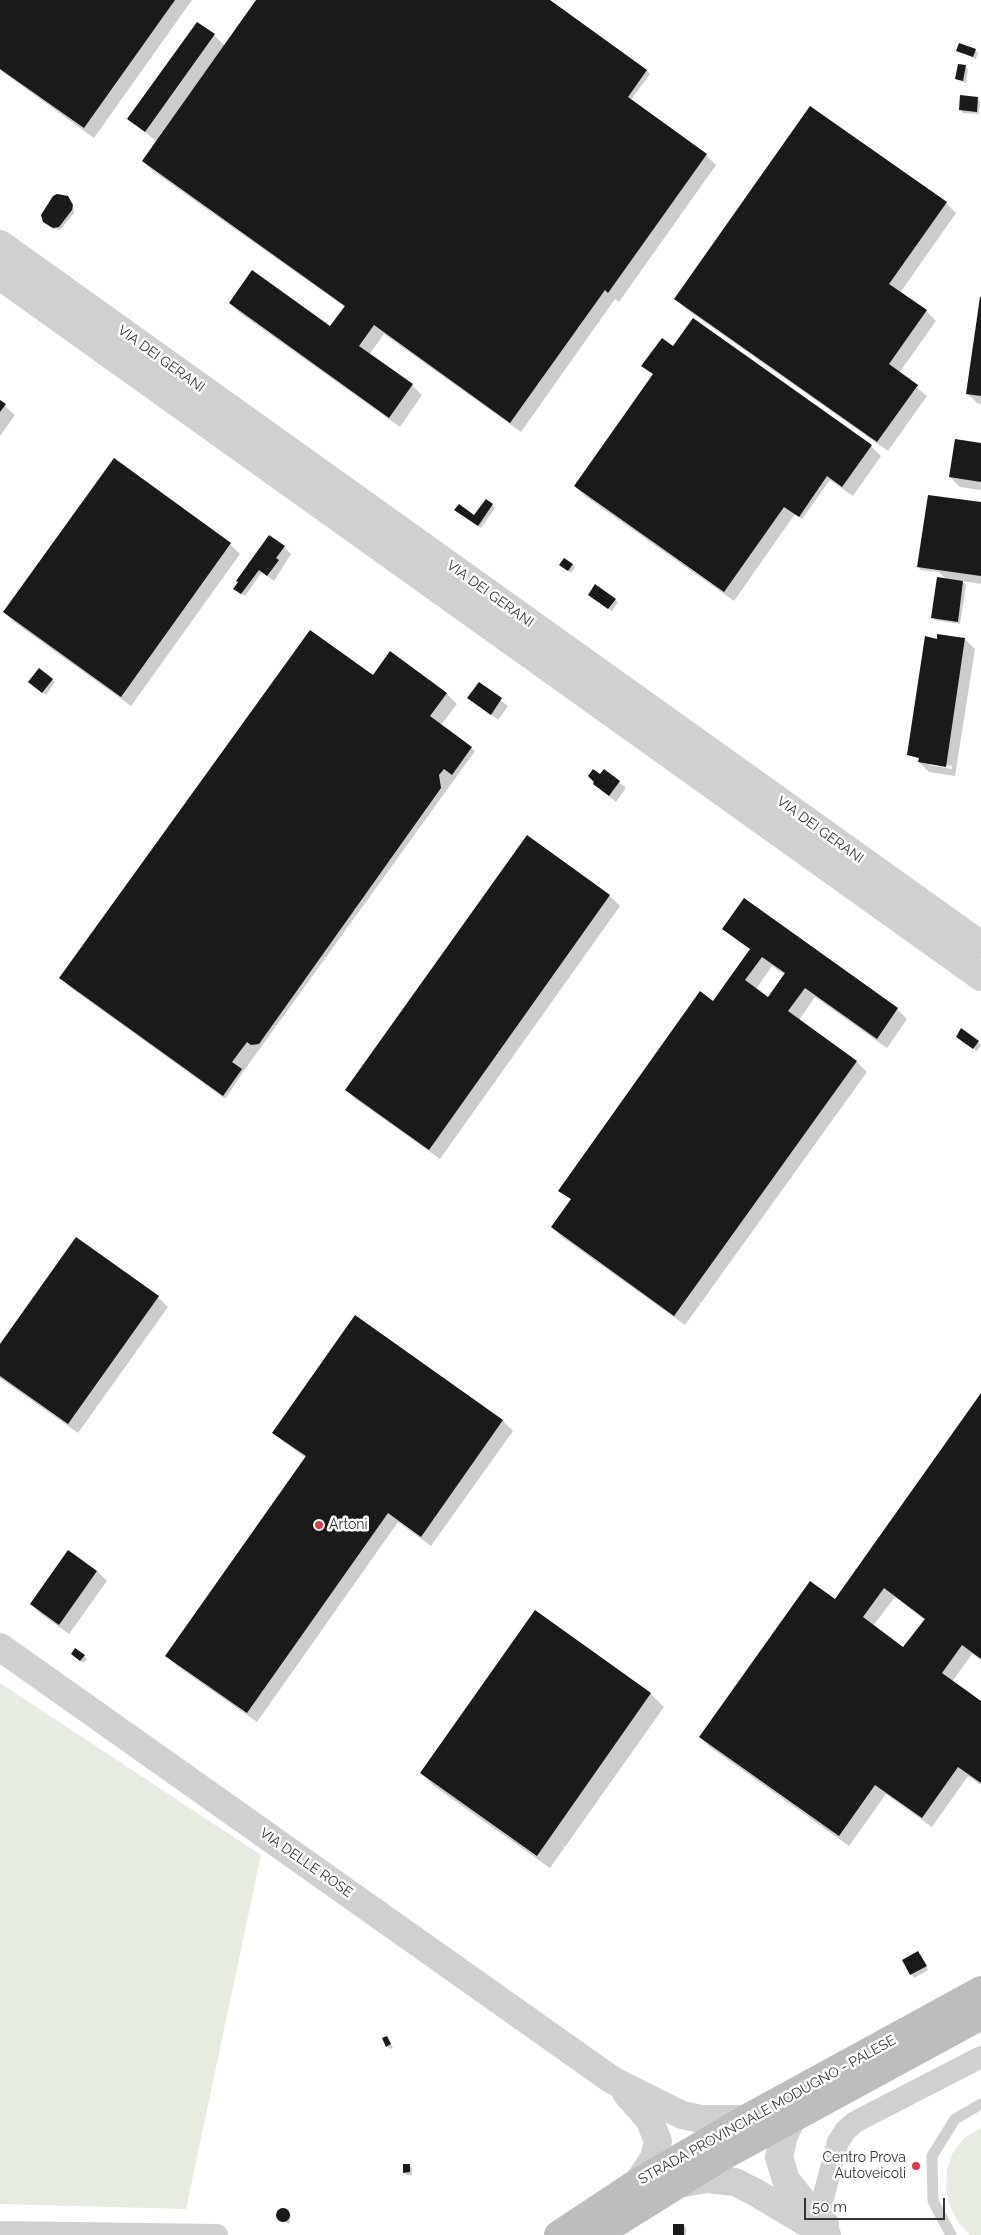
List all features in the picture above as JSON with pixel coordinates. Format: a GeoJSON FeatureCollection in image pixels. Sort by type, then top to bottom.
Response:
{"type":"FeatureCollection","features":[{"type":"Feature","properties":{"kind":"main road","name":"STRADA PROVINCIALE MODUGNO - PALESE"},"geometry":{"type":"LineString","coordinates":[[558,2235],[638,2182],[745,2119],[981,1990]]}},
{"type":"Feature","properties":{"kind":"main road","name":"STRADA PROVINCIALE MODUGNO - PALESE"},"geometry":{"type":"LineString","coordinates":[[597,2235],[722,2157],[981,2016]]}},
{"type":"Feature","properties":{"kind":"street","name":"VIA DEI GERANI"},"geometry":{"type":"LineString","coordinates":[[0,244],[981,945]]}},
{"type":"Feature","properties":{"kind":"street","name":"VIA DEI GERANI"},"geometry":{"type":"LineString","coordinates":[[0,276],[981,977]]}},
{"type":"Feature","properties":{"kind":"street","name":"VIA DELLE ROSE"},"geometry":{"type":"LineString","coordinates":[[0,1646],[612,2080]]}},
{"type":"Feature","properties":{"kind":"street"},"geometry":{"type":"LineString","coordinates":[[822,2226],[838,2142],[844,2131],[855,2122],[981,2056]]}},
{"type":"Feature","properties":{"kind":"street"},"geometry":{"type":"LineString","coordinates":[[612,2080],[682,2115],[701,2119],[745,2119]]}},
{"type":"Feature","properties":{"kind":"street"},"geometry":{"type":"LineString","coordinates":[[612,2080],[649,2119],[658,2141],[654,2158],[638,2182]]}},
{"type":"Feature","properties":{"kind":"street"},"geometry":{"type":"LineString","coordinates":[[792,2120],[784,2135],[779,2157],[786,2180],[822,2226]]}},
{"type":"Feature","properties":{"kind":"street"},"geometry":{"type":"LineString","coordinates":[[678,2184],[707,2179],[735,2182],[837,2235]]}},
{"type":"Feature","properties":{"kind":"street"},"geometry":{"type":"LineString","coordinates":[[0,2232],[206,2235]]}},
{"type":"Feature","properties":{"kind":"lane"},"geometry":{"type":"LineString","coordinates":[[951,2235],[933,2201],[932,2156],[955,2119],[981,2104]]}},
{"type":"Feature","properties":{"kind":"shaded area"},"geometry":{"type":"Polygon","coordinates":[[[0,1683],[261,1855],[186,2209],[0,2204],[0,1683]]]}},
{"type":"Feature","properties":{"kind":"shaded area"},"geometry":{"type":"Polygon","coordinates":[[[981,2128],[981,2235],[970,2235],[958,2222],[949,2204],[946,2188],[947,2170],[952,2154],[964,2138],[981,2128]]]}},
{"type":"Feature","properties":{"kind":"building"},"geometry":{"type":"Polygon","coordinates":[[[0,0],[175,0],[84,128],[0,69],[0,0]]]}},
{"type":"Feature","properties":{"kind":"building"},"geometry":{"type":"Polygon","coordinates":[[[256,0],[550,0],[647,70],[628,97],[707,154],[608,293],[605,290],[510,423],[374,325],[359,346],[413,384],[389,418],[229,303],[252,270],[330,326],[345,306],[142,161],[256,0]]]}},
{"type":"Feature","properties":{"kind":"building"},"geometry":{"type":"Polygon","coordinates":[[[197,22],[215,34],[145,132],[127,119],[197,22]]]}},
{"type":"Feature","properties":{"kind":"building"},"geometry":{"type":"Polygon","coordinates":[[[959,43],[976,49],[973,57],[956,51],[959,43]]]}},
{"type":"Feature","properties":{"kind":"building"},"geometry":{"type":"Polygon","coordinates":[[[958,64],[966,65],[963,81],[955,79],[958,64]]]}},
{"type":"Feature","properties":{"kind":"building"},"geometry":{"type":"Polygon","coordinates":[[[960,95],[978,97],[977,112],[959,110],[960,95]]]}},
{"type":"Feature","properties":{"kind":"building"},"geometry":{"type":"Polygon","coordinates":[[[810,106],[947,202],[889,284],[927,310],[889,364],[918,385],[877,442],[674,299],[810,106]]]}},
{"type":"Feature","properties":{"kind":"building"},"geometry":{"type":"Polygon","coordinates":[[[57,194],[68,196],[73,205],[72,210],[59,227],[53,228],[43,222],[41,215],[53,196],[57,194]]]}},
{"type":"Feature","properties":{"kind":"building"},"geometry":{"type":"Polygon","coordinates":[[[981,297],[981,396],[966,394],[981,297]]]}},
{"type":"Feature","properties":{"kind":"building"},"geometry":{"type":"Polygon","coordinates":[[[693,318],[872,445],[842,487],[827,476],[799,517],[784,507],[724,592],[574,486],[653,374],[641,366],[662,338],[673,346],[693,318]]]}},
{"type":"Feature","properties":{"kind":"building"},"geometry":{"type":"Polygon","coordinates":[[[0,400],[6,404],[0,412],[0,400]]]}},
{"type":"Feature","properties":{"kind":"building"},"geometry":{"type":"Polygon","coordinates":[[[955,439],[981,443],[981,482],[949,477],[955,439]]]}},
{"type":"Feature","properties":{"kind":"building"},"geometry":{"type":"Polygon","coordinates":[[[114,458],[231,543],[121,697],[3,612],[114,458]]]}},
{"type":"Feature","properties":{"kind":"building"},"geometry":{"type":"Polygon","coordinates":[[[928,495],[981,502],[981,576],[917,567],[928,495]]]}},
{"type":"Feature","properties":{"kind":"building"},"geometry":{"type":"Polygon","coordinates":[[[486,499],[493,504],[478,526],[454,510],[459,504],[474,515],[486,499]]]}},
{"type":"Feature","properties":{"kind":"building"},"geometry":{"type":"Polygon","coordinates":[[[269,535],[285,546],[276,558],[279,560],[267,576],[259,570],[241,594],[233,589],[238,582],[236,581],[269,535]]]}},
{"type":"Feature","properties":{"kind":"building"},"geometry":{"type":"Polygon","coordinates":[[[564,558],[573,564],[568,571],[559,565],[564,558]]]}},
{"type":"Feature","properties":{"kind":"building"},"geometry":{"type":"Polygon","coordinates":[[[937,577],[963,581],[958,622],[931,618],[937,577]]]}},
{"type":"Feature","properties":{"kind":"building"},"geometry":{"type":"Polygon","coordinates":[[[595,584],[616,599],[608,609],[588,595],[595,584]]]}},
{"type":"Feature","properties":{"kind":"building"},"geometry":{"type":"Polygon","coordinates":[[[310,630],[373,675],[390,651],[447,693],[430,716],[472,747],[452,775],[444,769],[439,775],[441,788],[259,1044],[251,1045],[247,1042],[232,1062],[242,1069],[223,1096],[59,978],[310,630]]]}},
{"type":"Feature","properties":{"kind":"building"},"geometry":{"type":"Polygon","coordinates":[[[937,634],[965,638],[946,767],[918,762],[919,758],[907,755],[925,636],[937,639],[937,634]]]}},
{"type":"Feature","properties":{"kind":"building"},"geometry":{"type":"Polygon","coordinates":[[[39,668],[53,679],[42,693],[28,682],[39,668]]]}},
{"type":"Feature","properties":{"kind":"building"},"geometry":{"type":"Polygon","coordinates":[[[479,682],[502,698],[491,715],[467,698],[479,682]]]}},
{"type":"Feature","properties":{"kind":"building"},"geometry":{"type":"Polygon","coordinates":[[[593,769],[600,774],[604,769],[620,781],[609,796],[593,784],[594,782],[588,776],[593,769]]]}},
{"type":"Feature","properties":{"kind":"building"},"geometry":{"type":"Polygon","coordinates":[[[527,835],[610,895],[429,1150],[345,1090],[527,835]]]}},
{"type":"Feature","properties":{"kind":"building"},"geometry":{"type":"Polygon","coordinates":[[[744,898],[898,1008],[877,1039],[805,988],[788,1011],[857,1061],[674,1316],[551,1227],[571,1199],[558,1191],[700,991],[713,1001],[750,949],[722,929],[744,898]],[[762,957],[745,980],[768,997],[785,973],[762,957]]]}},
{"type":"Feature","properties":{"kind":"building"},"geometry":{"type":"Polygon","coordinates":[[[961,1028],[979,1041],[973,1049],[956,1037],[961,1028]]]}},
{"type":"Feature","properties":{"kind":"building"},"geometry":{"type":"Polygon","coordinates":[[[76,1237],[159,1296],[68,1424],[0,1376],[0,1344],[76,1237]]]}},
{"type":"Feature","properties":{"kind":"building","name":"Artoni"},"geometry":{"type":"Polygon","coordinates":[[[355,1315],[503,1420],[421,1537],[388,1513],[247,1713],[165,1656],[306,1456],[272,1433],[355,1315]]]}},
{"type":"Feature","properties":{"kind":"building"},"geometry":{"type":"Polygon","coordinates":[[[981,1393],[981,1659],[962,1645],[942,1673],[981,1701],[981,1783],[958,1767],[922,1818],[875,1785],[839,1836],[699,1737],[810,1581],[835,1599],[981,1393]],[[884,1588],[863,1617],[903,1647],[925,1619],[884,1588]]]}},
{"type":"Feature","properties":{"kind":"building"},"geometry":{"type":"Polygon","coordinates":[[[68,1550],[97,1571],[59,1625],[30,1604],[68,1550]]]}},
{"type":"Feature","properties":{"kind":"building"},"geometry":{"type":"Polygon","coordinates":[[[535,1610],[651,1693],[537,1856],[420,1773],[535,1610]]]}},
{"type":"Feature","properties":{"kind":"building"},"geometry":{"type":"Polygon","coordinates":[[[75,1648],[85,1655],[80,1661],[71,1654],[75,1648]]]}},
{"type":"Feature","properties":{"kind":"building"},"geometry":{"type":"Polygon","coordinates":[[[918,1951],[927,1966],[910,1975],[902,1960],[918,1951]]]}},
{"type":"Feature","properties":{"kind":"building"},"geometry":{"type":"Polygon","coordinates":[[[387,2036],[391,2044],[386,2047],[382,2038],[387,2036]]]}},
{"type":"Feature","properties":{"kind":"building"},"geometry":{"type":"Polygon","coordinates":[[[403,2164],[410,2164],[410,2172],[403,2173],[403,2164]]]}},
{"type":"Feature","properties":{"kind":"building"},"geometry":{"type":"Polygon","coordinates":[[[283,2208],[288,2210],[290,2215],[288,2220],[283,2222],[278,2220],[276,2215],[278,2210],[283,2208]]]}},
{"type":"Feature","properties":{"kind":"building"},"geometry":{"type":"Polygon","coordinates":[[[673,2224],[684,2224],[684,2235],[673,2235],[673,2224]]]}},
{"type":"Feature","properties":{"kind":"place","name":"Artoni"},"geometry":{"type":"Point","coordinates":[319,1525]}},
{"type":"Feature","properties":{"kind":"place","name":"Centro Prova Autoveicoli"},"geometry":{"type":"Point","coordinates":[916,2166]}}]}
